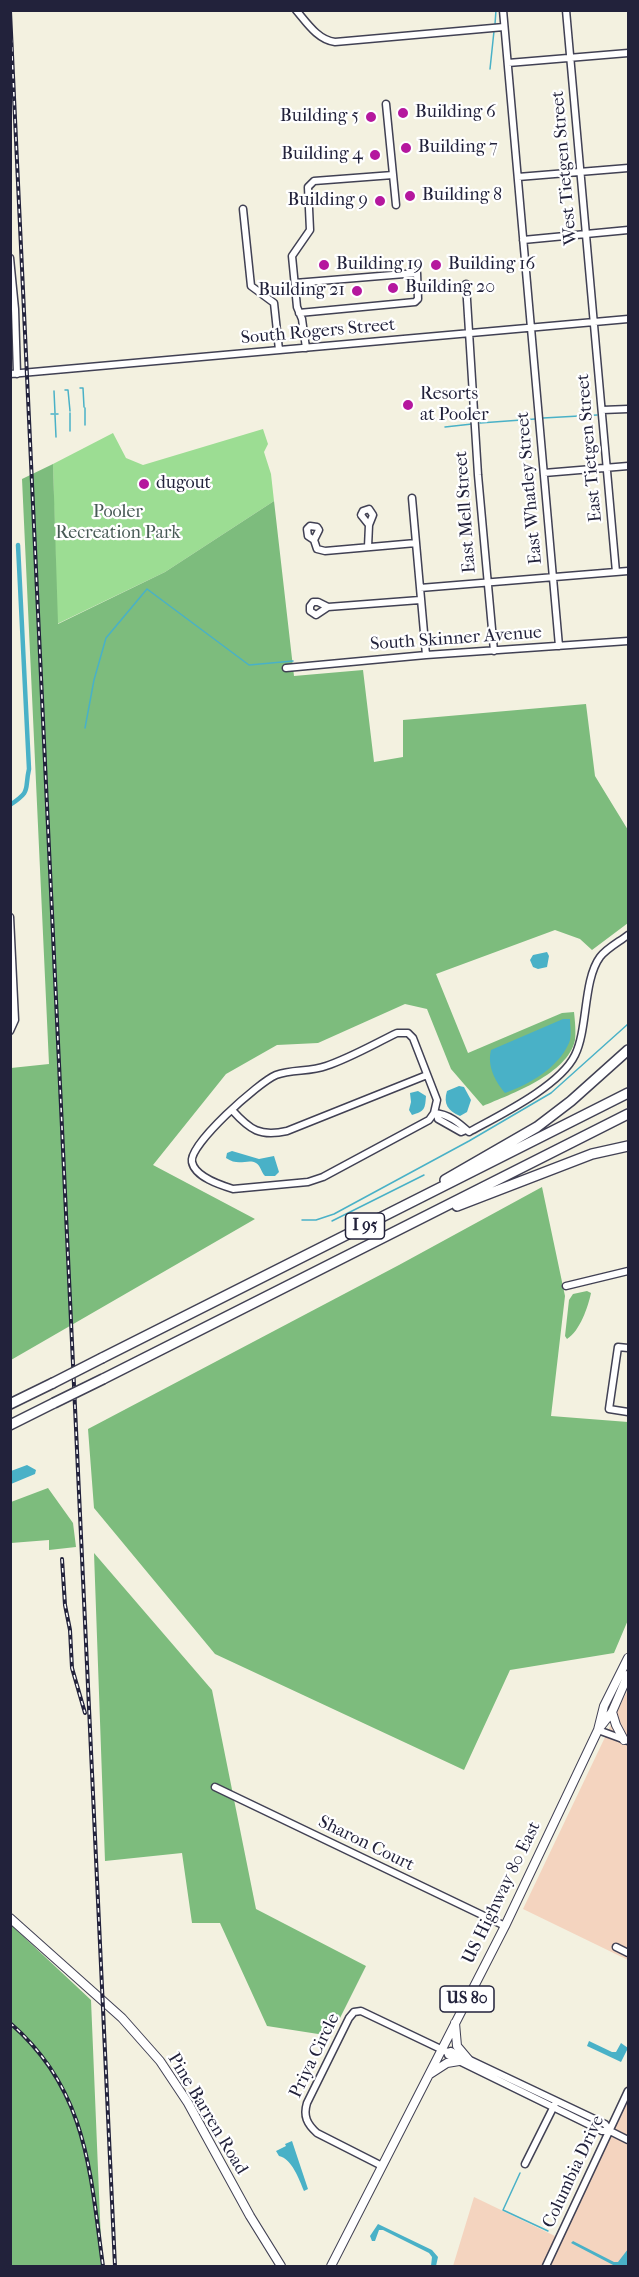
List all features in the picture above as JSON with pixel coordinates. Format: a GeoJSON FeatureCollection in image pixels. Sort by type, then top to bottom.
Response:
{"type":"FeatureCollection","features":[{"type":"Feature","properties":{"kind":"highway"},"geometry":{"type":"LineString","coordinates":[[392,1213],[537,1127],[571,1101],[628,1050]]}},
{"type":"Feature","properties":{"kind":"highway","name":"I 95"},"geometry":{"type":"LineString","coordinates":[[10,1404],[628,1093]]}},
{"type":"Feature","properties":{"kind":"highway","name":"I 95"},"geometry":{"type":"LineString","coordinates":[[10,1425],[628,1114]]}},
{"type":"Feature","properties":{"kind":"highway"},"geometry":{"type":"LineString","coordinates":[[423,1217],[592,1154],[628,1146]]}},
{"type":"Feature","properties":{"kind":"main road","name":"US Highway 80 East"},"geometry":{"type":"LineString","coordinates":[[332,2266],[429,2075],[444,2051],[455,2022],[505,1926],[598,1730],[604,1706],[628,1658]]}},
{"type":"Feature","properties":{"kind":"main road","name":"US 80"},"geometry":{"type":"LineString","coordinates":[[598,1730],[612,1712],[628,1675]]}},
{"type":"Feature","properties":{"kind":"main road"},"geometry":{"type":"LineString","coordinates":[[612,1712],[616,1725],[626,1740]]}},
{"type":"Feature","properties":{"kind":"main road","name":"Pine Barren Road"},"geometry":{"type":"LineString","coordinates":[[10,1918],[122,2018],[160,2061],[188,2103],[250,2216],[281,2266]]}},
{"type":"Feature","properties":{"kind":"main road"},"geometry":{"type":"LineString","coordinates":[[429,2075],[447,2063],[464,2060],[457,2046],[455,2022]]}},
{"type":"Feature","properties":{"kind":"main road"},"geometry":{"type":"LineString","coordinates":[[325,2266],[340,2251]]}},
{"type":"Feature","properties":{"kind":"street"},"geometry":{"type":"LineString","coordinates":[[296,10],[320,36],[335,42],[504,27]]}},
{"type":"Feature","properties":{"kind":"street","name":"East Whatley Street"},"geometry":{"type":"LineString","coordinates":[[503,10],[559,646]]}},
{"type":"Feature","properties":{"kind":"street","name":"West Tietgen Street"},"geometry":{"type":"LineString","coordinates":[[566,10],[593,322]]}},
{"type":"Feature","properties":{"kind":"street"},"geometry":{"type":"LineString","coordinates":[[508,63],[628,53]]}},
{"type":"Feature","properties":{"kind":"street"},"geometry":{"type":"LineString","coordinates":[[386,104],[396,205]]}},
{"type":"Feature","properties":{"kind":"street"},"geometry":{"type":"LineString","coordinates":[[518,177],[628,168]]}},
{"type":"Feature","properties":{"kind":"street"},"geometry":{"type":"LineString","coordinates":[[306,348],[303,325],[297,307],[292,256],[310,230],[308,187],[314,181],[393,175]]}},
{"type":"Feature","properties":{"kind":"street"},"geometry":{"type":"LineString","coordinates":[[243,209],[251,286],[274,303],[279,350]]}},
{"type":"Feature","properties":{"kind":"street"},"geometry":{"type":"LineString","coordinates":[[523,240],[628,230]]}},
{"type":"Feature","properties":{"kind":"street"},"geometry":{"type":"LineString","coordinates":[[10,258],[14,374]]}},
{"type":"Feature","properties":{"kind":"street"},"geometry":{"type":"LineString","coordinates":[[295,283],[417,273],[418,299],[415,302],[299,313]]}},
{"type":"Feature","properties":{"kind":"street","name":"East Mell Street"},"geometry":{"type":"LineString","coordinates":[[466,284],[477,471],[494,651]]}},
{"type":"Feature","properties":{"kind":"street","name":"South Rogers Street"},"geometry":{"type":"LineString","coordinates":[[14,374],[628,319]]}},
{"type":"Feature","properties":{"kind":"street","name":"East Tietgen Street"},"geometry":{"type":"LineString","coordinates":[[593,322],[616,572]]}},
{"type":"Feature","properties":{"kind":"street"},"geometry":{"type":"LineString","coordinates":[[602,410],[628,409]]}},
{"type":"Feature","properties":{"kind":"street"},"geometry":{"type":"LineString","coordinates":[[544,473],[628,466]]}},
{"type":"Feature","properties":{"kind":"street"},"geometry":{"type":"LineString","coordinates":[[412,498],[426,655]]}},
{"type":"Feature","properties":{"kind":"street"},"geometry":{"type":"LineString","coordinates":[[368,547],[369,525]]}},
{"type":"Feature","properties":{"kind":"street"},"geometry":{"type":"LineString","coordinates":[[314,540],[317,549],[325,551],[416,543]]}},
{"type":"Feature","properties":{"kind":"street"},"geometry":{"type":"LineString","coordinates":[[420,588],[628,571]]}},
{"type":"Feature","properties":{"kind":"street"},"geometry":{"type":"LineString","coordinates":[[328,607],[420,600]]}},
{"type":"Feature","properties":{"kind":"street","name":"South Skinner Avenue"},"geometry":{"type":"LineString","coordinates":[[286,668],[426,655],[628,641]]}},
{"type":"Feature","properties":{"kind":"street"},"geometry":{"type":"LineString","coordinates":[[10,917],[15,1020],[10,1031]]}},
{"type":"Feature","properties":{"kind":"street"},"geometry":{"type":"LineString","coordinates":[[436,1113],[429,1120],[323,1177],[308,1182],[233,1189],[199,1173],[191,1160],[193,1153],[219,1122],[267,1080],[277,1075],[325,1067],[397,1034],[408,1033],[413,1038],[437,1100],[438,1119],[457,1125],[461,1132],[466,1130],[469,1132],[524,1101],[561,1074],[570,1064],[580,1042],[593,973],[598,960],[628,935]]}},
{"type":"Feature","properties":{"kind":"street"},"geometry":{"type":"LineString","coordinates":[[232,1110],[245,1125],[271,1134],[287,1131],[427,1075]]}},
{"type":"Feature","properties":{"kind":"street"},"geometry":{"type":"LineString","coordinates":[[566,1286],[628,1271]]}},
{"type":"Feature","properties":{"kind":"street"},"geometry":{"type":"LineString","coordinates":[[628,1348],[618,1347],[609,1409],[628,1412]]}},
{"type":"Feature","properties":{"kind":"street"},"geometry":{"type":"LineString","coordinates":[[598,1730],[626,1740]]}},
{"type":"Feature","properties":{"kind":"street","name":"Sharon Court"},"geometry":{"type":"LineString","coordinates":[[215,1787],[505,1926]]}},
{"type":"Feature","properties":{"kind":"street"},"geometry":{"type":"LineString","coordinates":[[616,1947],[628,1953]]}},
{"type":"Feature","properties":{"kind":"street","name":"Priya Circle"},"geometry":{"type":"LineString","coordinates":[[382,2166],[317,2133],[306,2120],[307,2103],[349,2018],[358,2011],[370,2013],[448,2055],[464,2060],[555,2104],[605,2124],[610,2131],[628,2140]]}},
{"type":"Feature","properties":{"kind":"street","name":"Columbia Drive"},"geometry":{"type":"LineString","coordinates":[[546,2266],[628,2091]]}},
{"type":"Feature","properties":{"kind":"street"},"geometry":{"type":"LineString","coordinates":[[525,2164],[555,2104]]}},
{"type":"Feature","properties":{"kind":"shaded area"},"geometry":{"type":"Polygon","coordinates":[[[628,1689],[628,1960],[523,1909],[628,1689]]]}},
{"type":"Feature","properties":{"kind":"shaded area"},"geometry":{"type":"Polygon","coordinates":[[[628,2083],[628,2266],[453,2266],[474,2197],[557,2237],[628,2083]]]}},
{"type":"Feature","properties":{"kind":"green space","name":"Pooler Recreation Park"},"geometry":{"type":"Polygon","coordinates":[[[263,429],[268,444],[264,452],[271,474],[274,501],[165,572],[57,624],[53,464],[113,433],[126,458],[143,465],[263,429]]]}},
{"type":"Feature","properties":{"kind":"green space"},"geometry":{"type":"Polygon","coordinates":[[[53,464],[58,624],[165,572],[274,501],[294,676],[363,670],[374,762],[403,757],[403,720],[586,704],[595,776],[628,830],[628,923],[592,950],[580,939],[555,930],[436,974],[468,1053],[562,1013],[574,1012],[575,1040],[562,1063],[523,1089],[483,1106],[451,1069],[427,1009],[405,1004],[318,1043],[277,1045],[226,1074],[153,1165],[255,1219],[11,1360],[11,1068],[49,1064],[22,479],[53,464]]]}},
{"type":"Feature","properties":{"kind":"green space"},"geometry":{"type":"Polygon","coordinates":[[[542,1187],[565,1296],[551,1416],[628,1422],[628,1620],[614,1653],[510,1670],[464,1770],[215,1654],[94,1508],[88,1429],[542,1187]]]}},
{"type":"Feature","properties":{"kind":"green space"},"geometry":{"type":"Polygon","coordinates":[[[587,1291],[591,1293],[583,1318],[567,1339],[565,1336],[569,1300],[573,1294],[587,1291]]]}},
{"type":"Feature","properties":{"kind":"green space"},"geometry":{"type":"Polygon","coordinates":[[[48,1488],[73,1523],[76,1547],[49,1550],[49,1540],[11,1543],[11,1502],[48,1488]]]}},
{"type":"Feature","properties":{"kind":"green space"},"geometry":{"type":"Polygon","coordinates":[[[94,1553],[212,1690],[256,1909],[366,1966],[331,2036],[267,2026],[220,1923],[192,1923],[182,1853],[105,1861],[94,1553]]]}},
{"type":"Feature","properties":{"kind":"green space"},"geometry":{"type":"Polygon","coordinates":[[[10,1924],[91,2000],[102,2266],[11,2266],[10,1924]]]}},
{"type":"Feature","properties":{"kind":"water"},"geometry":{"type":"Polygon","coordinates":[[[547,952],[549,956],[547,967],[538,969],[533,967],[530,960],[533,955],[547,952]]]}},
{"type":"Feature","properties":{"kind":"water"},"geometry":{"type":"Polygon","coordinates":[[[563,1019],[570,1019],[570,1038],[558,1060],[533,1080],[505,1093],[493,1073],[490,1062],[491,1050],[563,1019]]]}},
{"type":"Feature","properties":{"kind":"water"},"geometry":{"type":"Polygon","coordinates":[[[459,1086],[464,1087],[471,1100],[467,1112],[460,1116],[452,1112],[446,1103],[447,1091],[459,1086]]]}},
{"type":"Feature","properties":{"kind":"water"},"geometry":{"type":"Polygon","coordinates":[[[418,1091],[426,1096],[425,1107],[422,1111],[412,1115],[409,1110],[410,1093],[418,1091]]]}},
{"type":"Feature","properties":{"kind":"water"},"geometry":{"type":"Polygon","coordinates":[[[232,1151],[259,1159],[274,1156],[279,1172],[275,1176],[265,1176],[256,1163],[231,1161],[226,1158],[227,1153],[232,1151]]]}},
{"type":"Feature","properties":{"kind":"water"},"geometry":{"type":"Polygon","coordinates":[[[27,1465],[36,1470],[35,1474],[11,1484],[11,1471],[27,1465]]]}},
{"type":"Feature","properties":{"kind":"water"},"geometry":{"type":"Polygon","coordinates":[[[589,2041],[612,2052],[616,2052],[621,2043],[628,2048],[621,2062],[587,2046],[589,2041]]]}},
{"type":"Feature","properties":{"kind":"water"},"geometry":{"type":"Polygon","coordinates":[[[292,2141],[308,2189],[304,2191],[291,2165],[276,2151],[292,2141]]]}},
{"type":"Feature","properties":{"kind":"water"},"geometry":{"type":"Polygon","coordinates":[[[378,2224],[432,2250],[438,2257],[436,2266],[431,2266],[432,2257],[429,2253],[383,2230],[379,2230],[375,2241],[372,2241],[370,2236],[378,2224]]]}},
{"type":"Feature","properties":{"kind":"water"},"geometry":{"type":"Polygon","coordinates":[[[573,2241],[614,2262],[618,2262],[628,2249],[628,2266],[615,2266],[571,2243],[573,2241]]]}},
{"type":"Feature","properties":{"kind":"waterway"},"geometry":{"type":"LineString","coordinates":[[495,24],[496,10]]}},
{"type":"Feature","properties":{"kind":"waterway"},"geometry":{"type":"LineString","coordinates":[[490,69],[494,31]]}},
{"type":"Feature","properties":{"kind":"waterway"},"geometry":{"type":"LineString","coordinates":[[80,388],[83,388],[84,407]]}},
{"type":"Feature","properties":{"kind":"waterway"},"geometry":{"type":"LineString","coordinates":[[65,390],[68,390],[70,411]]}},
{"type":"Feature","properties":{"kind":"waterway"},"geometry":{"type":"LineString","coordinates":[[54,391],[55,413]]}},
{"type":"Feature","properties":{"kind":"waterway"},"geometry":{"type":"LineString","coordinates":[[85,408],[85,425]]}},
{"type":"Feature","properties":{"kind":"waterway"},"geometry":{"type":"LineString","coordinates":[[605,413],[616,412]]}},
{"type":"Feature","properties":{"kind":"waterway"},"geometry":{"type":"LineString","coordinates":[[70,413],[70,431]]}},
{"type":"Feature","properties":{"kind":"waterway"},"geometry":{"type":"LineString","coordinates":[[55,415],[56,437]]}},
{"type":"Feature","properties":{"kind":"waterway"},"geometry":{"type":"LineString","coordinates":[[543,418],[597,415]]}},
{"type":"Feature","properties":{"kind":"waterway"},"geometry":{"type":"LineString","coordinates":[[480,423],[535,419]]}},
{"type":"Feature","properties":{"kind":"waterway"},"geometry":{"type":"LineString","coordinates":[[445,427],[472,424]]}},
{"type":"Feature","properties":{"kind":"waterway"},"geometry":{"type":"LineString","coordinates":[[10,805],[24,793],[29,769],[18,545]]}},
{"type":"Feature","properties":{"kind":"waterway"},"geometry":{"type":"LineString","coordinates":[[85,728],[94,680],[106,638],[147,589],[249,665],[293,661]]}},
{"type":"Feature","properties":{"kind":"waterway"},"geometry":{"type":"LineString","coordinates":[[302,1220],[316,1220],[334,1214],[469,1141],[551,1093],[628,1024]]}},
{"type":"Feature","properties":{"kind":"waterway"},"geometry":{"type":"LineString","coordinates":[[332,1221],[424,1175]]}},
{"type":"Feature","properties":{"kind":"waterway"},"geometry":{"type":"LineString","coordinates":[[520,2173],[503,2210],[548,2231]]}},
{"type":"Feature","properties":{"kind":"railway"},"geometry":{"type":"LineString","coordinates":[[10,11],[115,2266]]}},
{"type":"Feature","properties":{"kind":"railway"},"geometry":{"type":"LineString","coordinates":[[62,1559],[72,1668],[85,1713]]}},
{"type":"Feature","properties":{"kind":"railway"},"geometry":{"type":"LineString","coordinates":[[10,2023],[36,2049],[56,2076],[70,2105],[81,2135],[88,2166],[103,2266]]}},
{"type":"Feature","properties":{"kind":"place","name":"Building 6"},"geometry":{"type":"Point","coordinates":[403,113]}},
{"type":"Feature","properties":{"kind":"place","name":"Building 5"},"geometry":{"type":"Point","coordinates":[371,117]}},
{"type":"Feature","properties":{"kind":"place","name":"Building 7"},"geometry":{"type":"Point","coordinates":[406,148]}},
{"type":"Feature","properties":{"kind":"place","name":"Building 4"},"geometry":{"type":"Point","coordinates":[375,155]}},
{"type":"Feature","properties":{"kind":"place","name":"Building 8"},"geometry":{"type":"Point","coordinates":[410,196]}},
{"type":"Feature","properties":{"kind":"place","name":"Building 9"},"geometry":{"type":"Point","coordinates":[380,201]}},
{"type":"Feature","properties":{"kind":"place","name":"Building 19"},"geometry":{"type":"Point","coordinates":[324,265]}},
{"type":"Feature","properties":{"kind":"place","name":"Building 16"},"geometry":{"type":"Point","coordinates":[436,265]}},
{"type":"Feature","properties":{"kind":"place","name":"Building 20"},"geometry":{"type":"Point","coordinates":[393,288]}},
{"type":"Feature","properties":{"kind":"place","name":"Building 21"},"geometry":{"type":"Point","coordinates":[357,291]}},
{"type":"Feature","properties":{"kind":"place","name":"Resorts at Pooler"},"geometry":{"type":"Point","coordinates":[408,405]}},
{"type":"Feature","properties":{"kind":"place","name":"dugout"},"geometry":{"type":"Point","coordinates":[144,484]}}]}
